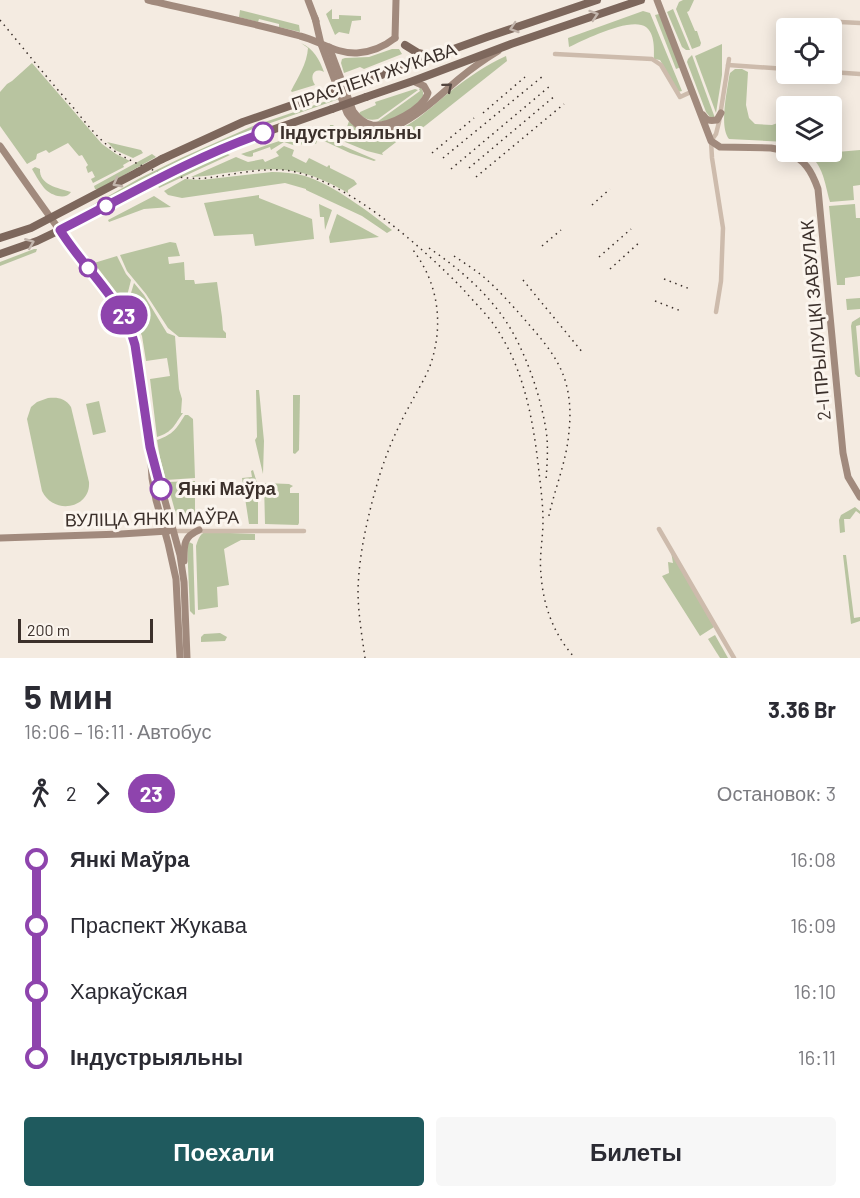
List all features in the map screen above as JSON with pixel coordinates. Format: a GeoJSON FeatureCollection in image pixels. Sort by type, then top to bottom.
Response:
{"type":"FeatureCollection","features":[{"type":"Feature","properties":{"kind":"main road"},"geometry":{"type":"LineString","coordinates":[[148,0],[302,36],[338,51],[364,52],[379,48],[395,38]]}},
{"type":"Feature","properties":{"kind":"main road"},"geometry":{"type":"LineString","coordinates":[[308,0],[329,48],[329,57],[347,112],[352,120],[370,130],[389,128],[408,120],[477,64],[511,44]]}},
{"type":"Feature","properties":{"kind":"main road"},"geometry":{"type":"LineString","coordinates":[[395,38],[396,0]]}},
{"type":"Feature","properties":{"kind":"main road","name":"ПРАСПЕКТ ЖУКАВА"},"geometry":{"type":"LineString","coordinates":[[0,238],[52,218],[162,159],[243,122],[597,0]]}},
{"type":"Feature","properties":{"kind":"main road","name":"ПРАСПЕКТ ЖУКАВА"},"geometry":{"type":"LineString","coordinates":[[0,254],[37,241],[157,178],[249,138],[640,0]]}},
{"type":"Feature","properties":{"kind":"main road"},"geometry":{"type":"LineString","coordinates":[[657,0],[711,141]]}},
{"type":"Feature","properties":{"kind":"main road"},"geometry":{"type":"LineString","coordinates":[[302,36],[310,32],[315,18]]}},
{"type":"Feature","properties":{"kind":"main road"},"geometry":{"type":"LineString","coordinates":[[315,18],[321,44],[359,119],[370,125],[382,124],[398,119],[414,108],[428,93],[426,88],[413,81]]}},
{"type":"Feature","properties":{"kind":"main road"},"geometry":{"type":"LineString","coordinates":[[395,38],[421,54],[437,56]]}},
{"type":"Feature","properties":{"kind":"main road"},"geometry":{"type":"LineString","coordinates":[[401,68],[408,57],[405,45]]}},
{"type":"Feature","properties":{"kind":"main road"},"geometry":{"type":"LineString","coordinates":[[329,57],[338,51]]}},
{"type":"Feature","properties":{"kind":"main road"},"geometry":{"type":"LineString","coordinates":[[701,113],[711,121],[717,120],[721,113]]}},
{"type":"Feature","properties":{"kind":"main road","name":"2-І ПРЫЛУЦКІ ЗАВУЛАК"},"geometry":{"type":"LineString","coordinates":[[711,141],[720,147],[776,149]]}},
{"type":"Feature","properties":{"kind":"main road"},"geometry":{"type":"LineString","coordinates":[[0,146],[71,246],[121,310],[131,330],[150,447],[152,478],[176,579],[180,658]]}},
{"type":"Feature","properties":{"kind":"main road"},"geometry":{"type":"LineString","coordinates":[[183,149],[186,164]]}},
{"type":"Feature","properties":{"kind":"main road","name":"2-І ПРЫЛУЦКІ ЗАВУЛАК"},"geometry":{"type":"LineString","coordinates":[[804,162],[813,174],[818,189],[843,453],[848,477],[860,497]]}},
{"type":"Feature","properties":{"kind":"main road"},"geometry":{"type":"LineString","coordinates":[[150,447],[174,531],[184,582]]}},
{"type":"Feature","properties":{"kind":"main road"},"geometry":{"type":"LineString","coordinates":[[187,658],[184,546],[191,534],[199,530]]}},
{"type":"Feature","properties":{"kind":"main road","name":"ВУЛІЦА ЯНКІ МАЎРА"},"geometry":{"type":"LineString","coordinates":[[0,538],[174,531]]}},
{"type":"Feature","properties":{"kind":"street"},"geometry":{"type":"LineString","coordinates":[[842,22],[860,24]]}},
{"type":"Feature","properties":{"kind":"street"},"geometry":{"type":"LineString","coordinates":[[555,54],[652,58],[661,65],[680,97],[693,91]]}},
{"type":"Feature","properties":{"kind":"street"},"geometry":{"type":"LineString","coordinates":[[716,312],[721,281],[723,228],[711,141],[716,134],[721,113],[729,59]]}},
{"type":"Feature","properties":{"kind":"street"},"geometry":{"type":"LineString","coordinates":[[728,65],[776,68]]}},
{"type":"Feature","properties":{"kind":"street"},"geometry":{"type":"LineString","coordinates":[[842,73],[860,74]]}},
{"type":"Feature","properties":{"kind":"street"},"geometry":{"type":"LineString","coordinates":[[659,529],[734,658]]}},
{"type":"Feature","properties":{"kind":"street","name":"ВУЛІЦА ЯНКІ МАЎРА"},"geometry":{"type":"LineString","coordinates":[[174,531],[304,531]]}},
{"type":"Feature","properties":{"kind":"green space"},"geometry":{"type":"Polygon","coordinates":[[[694,0],[687,12],[701,43],[700,46],[692,49],[676,9],[679,2],[694,0]]]}},
{"type":"Feature","properties":{"kind":"green space"},"geometry":{"type":"Polygon","coordinates":[[[332,9],[332,19],[339,19],[339,15],[361,16],[361,20],[352,21],[349,34],[339,32],[335,35],[326,14],[332,9]]]}},
{"type":"Feature","properties":{"kind":"green space"},"geometry":{"type":"Polygon","coordinates":[[[673,9],[690,50],[682,47],[667,12],[673,9]]]}},
{"type":"Feature","properties":{"kind":"green space"},"geometry":{"type":"Polygon","coordinates":[[[240,10],[299,25],[300,32],[259,19],[258,22],[239,17],[240,10]]]}},
{"type":"Feature","properties":{"kind":"green space"},"geometry":{"type":"Polygon","coordinates":[[[643,11],[650,13],[682,91],[678,92],[660,60],[654,59],[654,46],[649,30],[639,24],[619,27],[569,47],[568,38],[643,11]]]}},
{"type":"Feature","properties":{"kind":"green space"},"geometry":{"type":"Polygon","coordinates":[[[659,14],[681,67],[676,69],[655,15],[659,14]]]}},
{"type":"Feature","properties":{"kind":"green space"},"geometry":{"type":"Polygon","coordinates":[[[301,43],[309,48],[316,55],[324,72],[314,73],[312,78],[315,85],[292,92],[306,60],[308,48],[301,43]]]}},
{"type":"Feature","properties":{"kind":"green space"},"geometry":{"type":"Polygon","coordinates":[[[722,44],[722,75],[716,113],[695,56],[722,44]]]}},
{"type":"Feature","properties":{"kind":"green space"},"geometry":{"type":"Polygon","coordinates":[[[392,49],[399,49],[402,54],[364,69],[360,67],[344,73],[342,59],[369,57],[392,49]]]}},
{"type":"Feature","properties":{"kind":"green space"},"geometry":{"type":"Polygon","coordinates":[[[692,55],[715,118],[710,117],[706,112],[687,62],[692,55]]]}},
{"type":"Feature","properties":{"kind":"green space"},"geometry":{"type":"Polygon","coordinates":[[[506,56],[507,61],[416,133],[413,129],[382,153],[383,155],[328,135],[330,125],[342,130],[347,127],[349,121],[363,131],[377,134],[390,133],[404,127],[471,76],[506,56]]]}},
{"type":"Feature","properties":{"kind":"green space"},"geometry":{"type":"Polygon","coordinates":[[[32,63],[102,144],[130,161],[123,165],[124,167],[93,183],[91,179],[95,177],[92,171],[88,173],[86,167],[88,165],[82,155],[79,156],[68,143],[49,153],[46,150],[37,154],[36,159],[27,164],[0,126],[0,92],[32,63]]]}},
{"type":"Feature","properties":{"kind":"green space"},"geometry":{"type":"Polygon","coordinates":[[[735,69],[748,72],[746,105],[749,118],[755,124],[776,124],[776,141],[729,139],[724,126],[724,109],[730,73],[735,69]]]}},
{"type":"Feature","properties":{"kind":"green space"},"geometry":{"type":"Polygon","coordinates":[[[421,87],[423,97],[414,107],[397,117],[377,122],[420,91],[421,87]]]}},
{"type":"Feature","properties":{"kind":"green space"},"geometry":{"type":"Polygon","coordinates":[[[418,90],[378,119],[368,119],[359,114],[376,105],[375,102],[418,90]]]}},
{"type":"Feature","properties":{"kind":"green space"},"geometry":{"type":"Polygon","coordinates":[[[338,97],[339,99],[259,127],[182,160],[70,220],[68,219],[140,178],[181,158],[253,126],[338,97]]]}},
{"type":"Feature","properties":{"kind":"green space"},"geometry":{"type":"Polygon","coordinates":[[[303,133],[317,141],[316,144],[306,139],[303,145],[298,143],[296,146],[284,142],[271,150],[270,147],[253,153],[252,157],[241,154],[303,133]]]}},
{"type":"Feature","properties":{"kind":"green space"},"geometry":{"type":"Polygon","coordinates":[[[325,138],[376,160],[350,153],[324,141],[325,138]]]}},
{"type":"Feature","properties":{"kind":"green space"},"geometry":{"type":"Polygon","coordinates":[[[107,142],[141,150],[143,153],[133,158],[115,150],[107,142]]]}},
{"type":"Feature","properties":{"kind":"green space"},"geometry":{"type":"Polygon","coordinates":[[[284,146],[294,150],[292,156],[306,163],[309,158],[327,167],[329,165],[330,168],[354,180],[357,184],[348,190],[348,193],[306,174],[266,169],[191,177],[236,157],[248,162],[263,159],[265,162],[279,156],[276,152],[284,146]]]}},
{"type":"Feature","properties":{"kind":"green space"},"geometry":{"type":"Polygon","coordinates":[[[860,150],[860,185],[853,186],[854,200],[830,202],[825,181],[817,163],[842,162],[842,152],[860,150]]]}},
{"type":"Feature","properties":{"kind":"green space"},"geometry":{"type":"Polygon","coordinates":[[[224,153],[230,155],[159,188],[162,181],[224,153]]]}},
{"type":"Feature","properties":{"kind":"green space"},"geometry":{"type":"Polygon","coordinates":[[[152,154],[156,157],[99,189],[95,189],[94,186],[152,154]]]}},
{"type":"Feature","properties":{"kind":"green space"},"geometry":{"type":"Polygon","coordinates":[[[35,167],[40,169],[46,182],[71,192],[63,196],[46,190],[32,169],[35,167]]]}},
{"type":"Feature","properties":{"kind":"green space"},"geometry":{"type":"Polygon","coordinates":[[[272,172],[301,175],[327,185],[392,230],[387,233],[362,216],[306,189],[285,183],[182,198],[168,195],[164,191],[185,179],[201,180],[272,172]]]}},
{"type":"Feature","properties":{"kind":"green space"},"geometry":{"type":"Polygon","coordinates":[[[259,195],[259,198],[312,219],[314,239],[255,246],[253,234],[214,236],[204,203],[259,195]]]}},
{"type":"Feature","properties":{"kind":"green space"},"geometry":{"type":"Polygon","coordinates":[[[154,196],[171,207],[144,209],[109,222],[108,220],[154,196]]]}},
{"type":"Feature","properties":{"kind":"green space"},"geometry":{"type":"Polygon","coordinates":[[[319,204],[332,210],[325,230],[324,217],[320,217],[319,204]]]}},
{"type":"Feature","properties":{"kind":"green space"},"geometry":{"type":"Polygon","coordinates":[[[855,204],[856,218],[860,218],[860,276],[845,278],[845,285],[837,285],[829,206],[855,204]]]}},
{"type":"Feature","properties":{"kind":"green space"},"geometry":{"type":"Polygon","coordinates":[[[337,214],[379,237],[330,243],[329,237],[337,214]]]}},
{"type":"Feature","properties":{"kind":"green space"},"geometry":{"type":"Polygon","coordinates":[[[170,242],[176,243],[180,256],[168,257],[169,264],[184,262],[185,280],[194,280],[195,284],[217,282],[226,338],[179,337],[168,328],[146,294],[127,271],[120,255],[170,242]]]}},
{"type":"Feature","properties":{"kind":"green space"},"geometry":{"type":"Polygon","coordinates":[[[37,249],[36,252],[0,266],[0,262],[37,249]]]}},
{"type":"Feature","properties":{"kind":"green space"},"geometry":{"type":"Polygon","coordinates":[[[117,256],[131,280],[127,306],[94,263],[117,256]]]}},
{"type":"Feature","properties":{"kind":"green space"},"geometry":{"type":"Polygon","coordinates":[[[134,283],[167,333],[175,336],[179,389],[182,399],[181,413],[183,413],[170,430],[157,437],[150,379],[170,376],[167,358],[146,361],[142,336],[130,310],[134,283]]]}},
{"type":"Feature","properties":{"kind":"green space"},"geometry":{"type":"Polygon","coordinates":[[[860,298],[860,309],[847,310],[846,299],[860,298]]]}},
{"type":"Feature","properties":{"kind":"green space"},"geometry":{"type":"Polygon","coordinates":[[[860,317],[860,325],[856,326],[860,371],[860,377],[858,377],[855,374],[851,326],[852,322],[860,317]]]}},
{"type":"Feature","properties":{"kind":"green space"},"geometry":{"type":"Polygon","coordinates":[[[256,390],[259,390],[264,441],[263,474],[255,440],[257,437],[256,390]]]}},
{"type":"Feature","properties":{"kind":"green space"},"geometry":{"type":"Polygon","coordinates":[[[293,395],[300,395],[299,450],[295,454],[293,453],[293,395]]]}},
{"type":"Feature","properties":{"kind":"green space"},"geometry":{"type":"Polygon","coordinates":[[[48,398],[61,399],[71,407],[89,482],[84,498],[71,506],[55,504],[42,491],[27,419],[31,407],[48,398]]]}},
{"type":"Feature","properties":{"kind":"green space"},"geometry":{"type":"Polygon","coordinates":[[[99,401],[106,432],[93,435],[86,404],[99,401]]]}},
{"type":"Feature","properties":{"kind":"green space"},"geometry":{"type":"Polygon","coordinates":[[[185,415],[193,419],[195,478],[166,480],[157,440],[174,430],[185,415]]]}},
{"type":"Feature","properties":{"kind":"green space"},"geometry":{"type":"Polygon","coordinates":[[[253,470],[258,486],[258,524],[249,524],[242,478],[252,477],[251,471],[253,470]]]}},
{"type":"Feature","properties":{"kind":"green space"},"geometry":{"type":"Polygon","coordinates":[[[195,481],[195,523],[183,523],[177,518],[167,482],[195,481]]]}},
{"type":"Feature","properties":{"kind":"green space"},"geometry":{"type":"Polygon","coordinates":[[[264,483],[289,484],[293,486],[290,488],[290,493],[299,493],[298,525],[265,524],[264,483]]]}},
{"type":"Feature","properties":{"kind":"green space"},"geometry":{"type":"Polygon","coordinates":[[[855,507],[860,514],[856,511],[850,519],[844,519],[845,532],[840,533],[841,515],[855,507]]]}},
{"type":"Feature","properties":{"kind":"green space"},"geometry":{"type":"Polygon","coordinates":[[[205,532],[255,534],[255,540],[241,540],[224,549],[229,585],[217,587],[218,607],[198,610],[196,546],[200,536],[205,532]]]}},
{"type":"Feature","properties":{"kind":"green space"},"geometry":{"type":"Polygon","coordinates":[[[189,542],[193,544],[194,615],[190,611],[187,544],[189,542]]]}},
{"type":"Feature","properties":{"kind":"green space"},"geometry":{"type":"Polygon","coordinates":[[[671,552],[714,627],[700,636],[662,576],[669,573],[668,562],[673,563],[671,552]]]}},
{"type":"Feature","properties":{"kind":"green space"},"geometry":{"type":"Polygon","coordinates":[[[843,555],[846,555],[854,618],[860,617],[860,621],[851,624],[843,555]]]}},
{"type":"Feature","properties":{"kind":"green space"},"geometry":{"type":"Polygon","coordinates":[[[220,633],[227,637],[225,641],[201,642],[204,634],[220,633]]]}},
{"type":"Feature","properties":{"kind":"green space"},"geometry":{"type":"Polygon","coordinates":[[[715,635],[728,658],[720,658],[708,639],[715,635]]]}},
{"type":"Feature","properties":{"kind":"railway"},"geometry":{"type":"LineString","coordinates":[[0,20],[94,132],[119,154],[150,169],[184,178],[207,178],[274,170],[307,175],[356,199],[380,216],[404,234],[463,289],[492,322],[502,338],[511,354],[524,389],[536,444],[541,492],[543,521],[541,568],[544,597],[561,640],[575,658]]}},
{"type":"Feature","properties":{"kind":"railway"},"geometry":{"type":"LineString","coordinates":[[443,158],[543,76]]}},
{"type":"Feature","properties":{"kind":"railway"},"geometry":{"type":"LineString","coordinates":[[483,113],[525,77]]}},
{"type":"Feature","properties":{"kind":"railway"},"geometry":{"type":"LineString","coordinates":[[451,169],[550,86]]}},
{"type":"Feature","properties":{"kind":"railway"},"geometry":{"type":"LineString","coordinates":[[469,168],[556,95]]}},
{"type":"Feature","properties":{"kind":"railway"},"geometry":{"type":"LineString","coordinates":[[476,177],[564,104]]}},
{"type":"Feature","properties":{"kind":"railway"},"geometry":{"type":"LineString","coordinates":[[432,153],[474,118]]}},
{"type":"Feature","properties":{"kind":"railway"},"geometry":{"type":"LineString","coordinates":[[592,205],[610,189]]}},
{"type":"Feature","properties":{"kind":"railway"},"geometry":{"type":"LineString","coordinates":[[599,257],[631,229]]}},
{"type":"Feature","properties":{"kind":"railway"},"geometry":{"type":"LineString","coordinates":[[542,246],[561,230]]}},
{"type":"Feature","properties":{"kind":"railway"},"geometry":{"type":"LineString","coordinates":[[610,269],[641,241]]}},
{"type":"Feature","properties":{"kind":"railway"},"geometry":{"type":"LineString","coordinates":[[429,248],[479,288],[503,317],[519,344],[532,375],[545,423],[546,480]]}},
{"type":"Feature","properties":{"kind":"railway"},"geometry":{"type":"LineString","coordinates":[[365,658],[358,590],[362,546],[368,517],[386,456],[428,371],[437,336],[437,306],[433,291],[429,277],[413,250]]}},
{"type":"Feature","properties":{"kind":"railway"},"geometry":{"type":"LineString","coordinates":[[454,256],[501,293],[538,335],[564,377],[570,404],[568,442],[548,520]]}},
{"type":"Feature","properties":{"kind":"railway"},"geometry":{"type":"LineString","coordinates":[[664,279],[690,289]]}},
{"type":"Feature","properties":{"kind":"railway"},"geometry":{"type":"LineString","coordinates":[[523,280],[583,353]]}},
{"type":"Feature","properties":{"kind":"railway"},"geometry":{"type":"LineString","coordinates":[[655,301],[681,311]]}},
{"type":"Feature","properties":{"kind":"bus line","name":"23"},"geometry":{"type":"LineString","coordinates":[[161,489],[150,447],[131,330],[121,310],[60,230],[157,178],[223,148],[263,133]]}},
{"type":"Feature","properties":{"kind":"place","name":"Індустрыяльны"},"geometry":{"type":"Point","coordinates":[263,133]}},
{"type":"Feature","properties":{"kind":"place","name":"Янкі Маўра"},"geometry":{"type":"Point","coordinates":[161,489]}}]}
